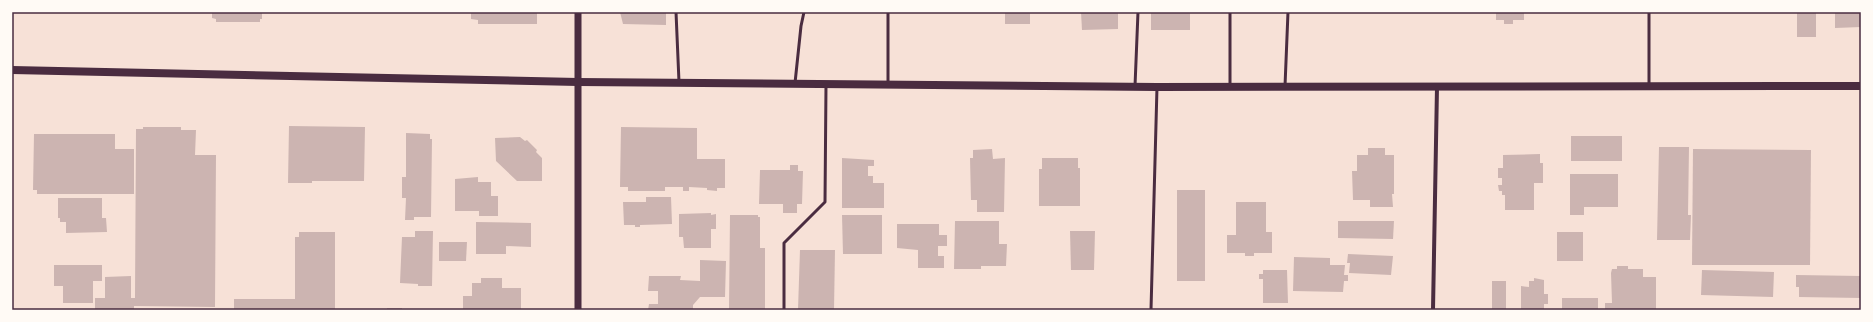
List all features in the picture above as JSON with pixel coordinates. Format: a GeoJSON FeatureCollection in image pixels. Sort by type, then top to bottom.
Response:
{"type":"FeatureCollection","features":[{"type":"Feature","properties":{"kind":"main road"},"geometry":{"type":"LineString","coordinates":[[12,70],[578,82],[1437,88],[1861,86]]}},
{"type":"Feature","properties":{"kind":"street"},"geometry":{"type":"LineString","coordinates":[[578,12],[578,310]]}},
{"type":"Feature","properties":{"kind":"street"},"geometry":{"type":"LineString","coordinates":[[1433,310],[1437,88]]}},
{"type":"Feature","properties":{"kind":"lane"},"geometry":{"type":"LineString","coordinates":[[676,12],[679,82]]}},
{"type":"Feature","properties":{"kind":"lane"},"geometry":{"type":"LineString","coordinates":[[795,83],[801,26],[804,12]]}},
{"type":"Feature","properties":{"kind":"lane"},"geometry":{"type":"LineString","coordinates":[[888,12],[888,84]]}},
{"type":"Feature","properties":{"kind":"lane"},"geometry":{"type":"LineString","coordinates":[[1135,86],[1138,12]]}},
{"type":"Feature","properties":{"kind":"lane"},"geometry":{"type":"LineString","coordinates":[[1230,12],[1230,87]]}},
{"type":"Feature","properties":{"kind":"lane"},"geometry":{"type":"LineString","coordinates":[[1285,87],[1288,12]]}},
{"type":"Feature","properties":{"kind":"lane"},"geometry":{"type":"LineString","coordinates":[[1649,12],[1649,88]]}},
{"type":"Feature","properties":{"kind":"lane"},"geometry":{"type":"LineString","coordinates":[[784,310],[784,243],[825,202],[826,84]]}},
{"type":"Feature","properties":{"kind":"lane"},"geometry":{"type":"LineString","coordinates":[[1151,310],[1157,87]]}},
{"type":"Feature","properties":{"kind":"building"},"geometry":{"type":"Polygon","coordinates":[[[212,12],[262,12],[262,19],[260,19],[260,22],[216,22],[216,19],[212,18],[212,12]]]}},
{"type":"Feature","properties":{"kind":"building"},"geometry":{"type":"Polygon","coordinates":[[[471,12],[537,12],[537,24],[478,24],[478,20],[471,19],[471,12]]]}},
{"type":"Feature","properties":{"kind":"building"},"geometry":{"type":"Polygon","coordinates":[[[620,12],[666,12],[666,25],[623,24],[620,12]]]}},
{"type":"Feature","properties":{"kind":"building"},"geometry":{"type":"Polygon","coordinates":[[[1005,12],[1030,12],[1030,24],[1005,24],[1005,12]]]}},
{"type":"Feature","properties":{"kind":"building"},"geometry":{"type":"Polygon","coordinates":[[[1081,12],[1118,12],[1118,29],[1082,30],[1081,12]]]}},
{"type":"Feature","properties":{"kind":"building"},"geometry":{"type":"Polygon","coordinates":[[[1151,12],[1190,12],[1190,30],[1151,30],[1151,12]]]}},
{"type":"Feature","properties":{"kind":"building"},"geometry":{"type":"Polygon","coordinates":[[[1496,12],[1524,12],[1524,20],[1513,20],[1513,24],[1504,24],[1504,20],[1496,20],[1496,12]]]}},
{"type":"Feature","properties":{"kind":"building"},"geometry":{"type":"Polygon","coordinates":[[[1797,12],[1816,12],[1816,37],[1797,37],[1797,12]]]}},
{"type":"Feature","properties":{"kind":"building"},"geometry":{"type":"Polygon","coordinates":[[[1835,12],[1861,12],[1861,27],[1835,28],[1835,12]]]}},
{"type":"Feature","properties":{"kind":"building"},"geometry":{"type":"Polygon","coordinates":[[[289,126],[365,127],[364,181],[312,181],[312,183],[288,183],[289,126]]]}},
{"type":"Feature","properties":{"kind":"building"},"geometry":{"type":"Polygon","coordinates":[[[143,127],[181,127],[181,130],[196,130],[195,155],[216,155],[215,307],[134,306],[134,310],[95,310],[95,298],[105,298],[105,277],[131,276],[131,298],[135,298],[136,129],[143,129],[143,127]]]}},
{"type":"Feature","properties":{"kind":"building"},"geometry":{"type":"Polygon","coordinates":[[[621,127],[697,128],[697,159],[725,159],[725,188],[717,188],[717,191],[707,190],[707,188],[689,187],[689,191],[683,191],[683,187],[665,187],[665,191],[628,191],[628,187],[620,187],[621,127]]]}},
{"type":"Feature","properties":{"kind":"building"},"geometry":{"type":"Polygon","coordinates":[[[406,133],[430,134],[430,139],[432,139],[431,217],[414,217],[414,220],[405,220],[406,198],[402,198],[402,177],[406,177],[406,133]]]}},
{"type":"Feature","properties":{"kind":"building"},"geometry":{"type":"Polygon","coordinates":[[[34,134],[115,134],[115,149],[134,149],[134,194],[37,194],[37,190],[33,190],[34,134]]]}},
{"type":"Feature","properties":{"kind":"building"},"geometry":{"type":"Polygon","coordinates":[[[1571,136],[1622,136],[1622,161],[1571,161],[1571,136]]]}},
{"type":"Feature","properties":{"kind":"building"},"geometry":{"type":"Polygon","coordinates":[[[520,137],[525,141],[527,140],[537,150],[536,152],[542,158],[542,181],[517,181],[496,161],[495,138],[520,137]]]}},
{"type":"Feature","properties":{"kind":"building"},"geometry":{"type":"Polygon","coordinates":[[[1659,147],[1689,147],[1688,215],[1691,215],[1690,240],[1657,240],[1659,147]]]}},
{"type":"Feature","properties":{"kind":"building"},"geometry":{"type":"Polygon","coordinates":[[[1368,148],[1385,148],[1385,155],[1394,155],[1394,194],[1392,194],[1393,207],[1370,207],[1370,200],[1353,200],[1352,171],[1357,171],[1357,155],[1368,155],[1368,148]]]}},
{"type":"Feature","properties":{"kind":"building"},"geometry":{"type":"Polygon","coordinates":[[[992,149],[993,159],[1005,158],[1004,212],[977,212],[977,200],[971,200],[970,158],[973,158],[973,150],[992,149]]]}},
{"type":"Feature","properties":{"kind":"building"},"geometry":{"type":"Polygon","coordinates":[[[1693,149],[1811,150],[1810,265],[1692,265],[1693,149]]]}},
{"type":"Feature","properties":{"kind":"building"},"geometry":{"type":"Polygon","coordinates":[[[1540,154],[1540,163],[1543,163],[1543,183],[1534,183],[1534,210],[1505,210],[1505,195],[1502,195],[1502,191],[1499,191],[1498,185],[1502,185],[1502,178],[1498,178],[1498,168],[1503,168],[1503,155],[1540,154]]]}},
{"type":"Feature","properties":{"kind":"building"},"geometry":{"type":"Polygon","coordinates":[[[842,158],[874,160],[874,166],[868,166],[868,176],[873,176],[873,183],[884,183],[884,208],[842,208],[842,158]]]}},
{"type":"Feature","properties":{"kind":"building"},"geometry":{"type":"Polygon","coordinates":[[[1042,158],[1078,158],[1078,168],[1080,168],[1080,206],[1039,206],[1039,169],[1042,169],[1042,158]]]}},
{"type":"Feature","properties":{"kind":"building"},"geometry":{"type":"Polygon","coordinates":[[[790,165],[798,165],[798,171],[803,171],[802,204],[797,204],[797,213],[783,213],[783,204],[759,204],[760,170],[790,170],[790,165]]]}},
{"type":"Feature","properties":{"kind":"building"},"geometry":{"type":"Polygon","coordinates":[[[1570,174],[1618,174],[1618,207],[1584,207],[1584,215],[1570,215],[1570,174]]]}},
{"type":"Feature","properties":{"kind":"building"},"geometry":{"type":"Polygon","coordinates":[[[478,177],[478,182],[491,182],[491,196],[498,196],[498,216],[479,216],[479,211],[455,211],[455,179],[478,177]]]}},
{"type":"Feature","properties":{"kind":"building"},"geometry":{"type":"Polygon","coordinates":[[[1177,190],[1205,190],[1205,281],[1177,281],[1177,190]]]}},
{"type":"Feature","properties":{"kind":"building"},"geometry":{"type":"Polygon","coordinates":[[[646,197],[671,197],[672,224],[640,225],[640,227],[635,227],[635,225],[624,225],[623,202],[646,202],[646,197]]]}},
{"type":"Feature","properties":{"kind":"building"},"geometry":{"type":"Polygon","coordinates":[[[58,198],[102,198],[102,218],[106,218],[107,232],[66,233],[66,222],[60,222],[60,218],[58,218],[58,198]]]}},
{"type":"Feature","properties":{"kind":"building"},"geometry":{"type":"Polygon","coordinates":[[[1236,202],[1266,202],[1266,232],[1272,232],[1272,253],[1254,253],[1254,256],[1245,256],[1245,253],[1227,253],[1227,235],[1236,235],[1236,202]]]}},
{"type":"Feature","properties":{"kind":"building"},"geometry":{"type":"Polygon","coordinates":[[[711,213],[711,215],[716,214],[716,229],[711,229],[711,248],[684,248],[683,237],[679,237],[679,214],[711,213]]]}},
{"type":"Feature","properties":{"kind":"building"},"geometry":{"type":"Polygon","coordinates":[[[730,215],[758,215],[758,217],[760,217],[760,248],[765,248],[765,310],[729,310],[730,215]]]}},
{"type":"Feature","properties":{"kind":"building"},"geometry":{"type":"Polygon","coordinates":[[[842,215],[882,215],[882,254],[843,254],[842,215]]]}},
{"type":"Feature","properties":{"kind":"building"},"geometry":{"type":"Polygon","coordinates":[[[955,221],[999,221],[999,244],[1007,244],[1006,266],[981,266],[981,269],[954,269],[955,221]]]}},
{"type":"Feature","properties":{"kind":"building"},"geometry":{"type":"Polygon","coordinates":[[[1338,221],[1394,221],[1393,239],[1338,238],[1338,221]]]}},
{"type":"Feature","properties":{"kind":"building"},"geometry":{"type":"Polygon","coordinates":[[[476,222],[531,223],[531,247],[506,246],[506,254],[476,254],[476,222]]]}},
{"type":"Feature","properties":{"kind":"building"},"geometry":{"type":"Polygon","coordinates":[[[897,224],[939,224],[939,235],[947,235],[947,246],[938,246],[938,256],[944,256],[944,268],[918,268],[918,250],[897,248],[897,224]]]}},
{"type":"Feature","properties":{"kind":"building"},"geometry":{"type":"Polygon","coordinates":[[[415,231],[433,231],[432,286],[418,286],[418,284],[400,283],[402,237],[415,237],[415,231]]]}},
{"type":"Feature","properties":{"kind":"building"},"geometry":{"type":"Polygon","coordinates":[[[1070,231],[1095,231],[1094,270],[1071,270],[1070,231]]]}},
{"type":"Feature","properties":{"kind":"building"},"geometry":{"type":"Polygon","coordinates":[[[299,232],[335,232],[335,310],[234,310],[234,299],[295,299],[295,237],[299,237],[299,232]]]}},
{"type":"Feature","properties":{"kind":"building"},"geometry":{"type":"Polygon","coordinates":[[[1557,232],[1583,232],[1583,261],[1557,261],[1557,232]]]}},
{"type":"Feature","properties":{"kind":"building"},"geometry":{"type":"Polygon","coordinates":[[[439,242],[467,242],[466,261],[439,261],[439,242]]]}},
{"type":"Feature","properties":{"kind":"building"},"geometry":{"type":"Polygon","coordinates":[[[800,250],[835,250],[834,310],[798,310],[800,250]]]}},
{"type":"Feature","properties":{"kind":"building"},"geometry":{"type":"Polygon","coordinates":[[[1348,254],[1393,256],[1391,275],[1349,273],[1350,263],[1347,263],[1348,254]]]}},
{"type":"Feature","properties":{"kind":"building"},"geometry":{"type":"Polygon","coordinates":[[[1294,257],[1330,258],[1330,265],[1345,265],[1344,275],[1348,275],[1348,281],[1344,281],[1343,292],[1293,291],[1294,257]]]}},
{"type":"Feature","properties":{"kind":"building"},"geometry":{"type":"Polygon","coordinates":[[[700,260],[726,261],[725,297],[700,297],[693,305],[693,310],[648,310],[649,304],[658,304],[658,291],[648,291],[649,276],[681,276],[680,280],[700,281],[700,260]]]}},
{"type":"Feature","properties":{"kind":"building"},"geometry":{"type":"Polygon","coordinates":[[[54,265],[102,265],[102,281],[93,281],[93,303],[63,303],[63,286],[54,286],[54,265]]]}},
{"type":"Feature","properties":{"kind":"building"},"geometry":{"type":"Polygon","coordinates":[[[1617,266],[1628,266],[1628,269],[1643,269],[1643,277],[1656,277],[1656,310],[1605,310],[1605,303],[1612,303],[1611,273],[1612,269],[1617,269],[1617,266]]]}},
{"type":"Feature","properties":{"kind":"building"},"geometry":{"type":"Polygon","coordinates":[[[1263,270],[1287,270],[1288,303],[1263,303],[1263,279],[1259,279],[1259,274],[1263,274],[1263,270]]]}},
{"type":"Feature","properties":{"kind":"building"},"geometry":{"type":"Polygon","coordinates":[[[1702,270],[1774,272],[1773,297],[1701,295],[1702,270]]]}},
{"type":"Feature","properties":{"kind":"building"},"geometry":{"type":"Polygon","coordinates":[[[1796,275],[1861,276],[1861,298],[1799,297],[1799,287],[1796,287],[1796,275]]]}},
{"type":"Feature","properties":{"kind":"building"},"geometry":{"type":"Polygon","coordinates":[[[481,278],[502,278],[502,288],[521,288],[521,310],[463,310],[463,296],[472,296],[472,283],[481,283],[481,278]]]}},
{"type":"Feature","properties":{"kind":"building"},"geometry":{"type":"Polygon","coordinates":[[[1534,278],[1544,280],[1544,294],[1548,294],[1548,304],[1544,304],[1544,310],[1521,310],[1521,286],[1529,287],[1529,281],[1534,281],[1534,278]]]}},
{"type":"Feature","properties":{"kind":"building"},"geometry":{"type":"Polygon","coordinates":[[[1492,281],[1506,281],[1506,310],[1492,310],[1492,281]]]}},
{"type":"Feature","properties":{"kind":"building"},"geometry":{"type":"Polygon","coordinates":[[[1562,298],[1598,298],[1598,310],[1562,310],[1562,298]]]}},
{"type":"Feature","properties":{"kind":"building"},"geometry":{"type":"Polygon","coordinates":[[[387,308],[402,308],[402,310],[387,310],[387,308]]]}}]}
